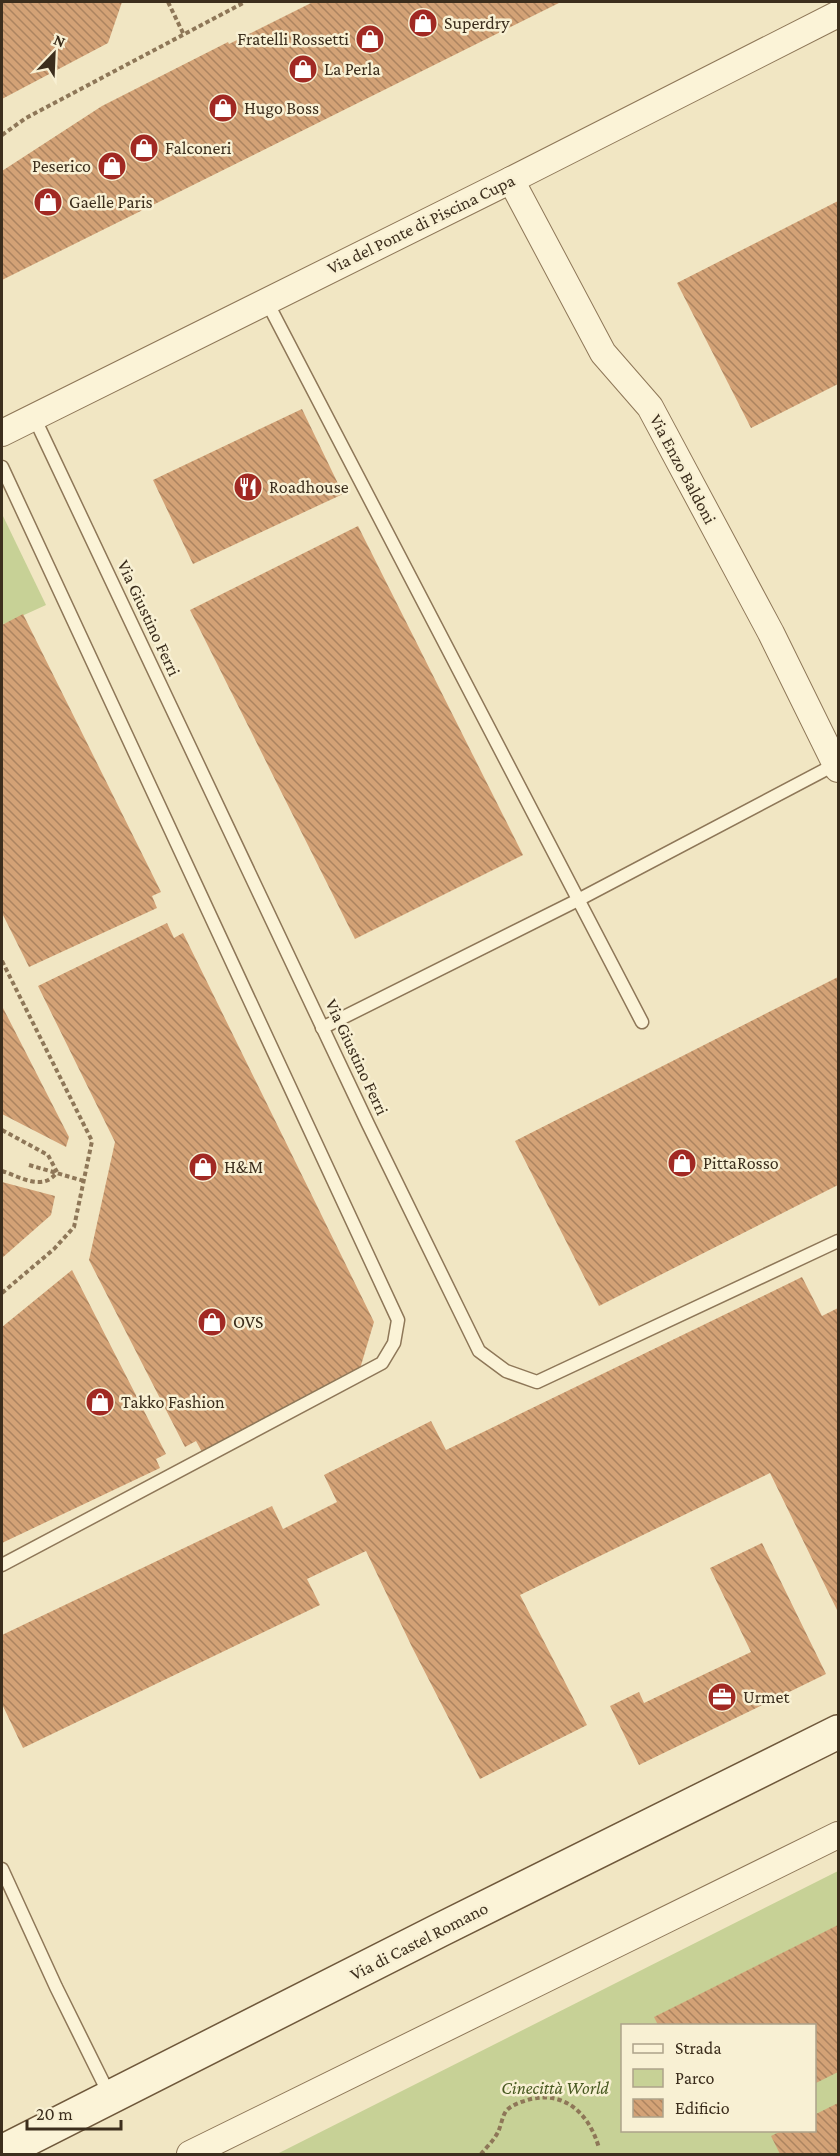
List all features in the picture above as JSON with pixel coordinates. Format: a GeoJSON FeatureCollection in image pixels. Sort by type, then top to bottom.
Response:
{"type":"FeatureCollection","features":[{"type":"Feature","properties":{"kind":"street","name":"Via del Ponte di Piscina Cupa"},"geometry":{"type":"LineString","coordinates":[[2,433],[511,180],[838,14]]}},
{"type":"Feature","properties":{"kind":"street","name":"Via Enzo Baldoni"},"geometry":{"type":"LineString","coordinates":[[511,180],[603,353],[650,407],[771,633],[837,767]]}},
{"type":"Feature","properties":{"kind":"street","name":"Via di Castel Romano"},"geometry":{"type":"LineString","coordinates":[[2,2152],[838,1732]]}},
{"type":"Feature","properties":{"kind":"street"},"geometry":{"type":"LineString","coordinates":[[190,2154],[838,1835]]}},
{"type":"Feature","properties":{"kind":"lane"},"geometry":{"type":"LineString","coordinates":[[266,300],[642,1022]]}},
{"type":"Feature","properties":{"kind":"lane","name":"Via Giustino Ferri"},"geometry":{"type":"LineString","coordinates":[[34,417],[322,1028],[479,1351],[506,1371],[537,1382],[838,1241]]}},
{"type":"Feature","properties":{"kind":"lane"},"geometry":{"type":"LineString","coordinates":[[2,467],[398,1320],[394,1343],[382,1364],[2,1565]]}},
{"type":"Feature","properties":{"kind":"lane"},"geometry":{"type":"LineString","coordinates":[[322,1028],[837,767]]}},
{"type":"Feature","properties":{"kind":"lane"},"geometry":{"type":"LineString","coordinates":[[2,1869],[110,2097]]}},
{"type":"Feature","properties":{"kind":"path"},"geometry":{"type":"LineString","coordinates":[[168,2],[184,34]]}},
{"type":"Feature","properties":{"kind":"path"},"geometry":{"type":"LineString","coordinates":[[2,135],[26,118],[245,2]]}},
{"type":"Feature","properties":{"kind":"path"},"geometry":{"type":"LineString","coordinates":[[2,961],[92,1141],[74,1227],[54,1249],[2,1293]]}},
{"type":"Feature","properties":{"kind":"path"},"geometry":{"type":"LineString","coordinates":[[2,1130],[48,1155],[57,1172]]}},
{"type":"Feature","properties":{"kind":"path"},"geometry":{"type":"LineString","coordinates":[[29,1165],[84,1180]]}},
{"type":"Feature","properties":{"kind":"path"},"geometry":{"type":"LineString","coordinates":[[2,1171],[39,1184],[51,1180],[57,1172]]}},
{"type":"Feature","properties":{"kind":"path"},"geometry":{"type":"LineString","coordinates":[[481,2154],[497,2135],[507,2110],[522,2101],[538,2098],[555,2099],[572,2105],[585,2117],[594,2131],[599,2148]]}},
{"type":"Feature","properties":{"kind":"green space"},"geometry":{"type":"Polygon","coordinates":[[[2,514],[46,605],[2,625],[2,514]]]}},
{"type":"Feature","properties":{"kind":"green space","name":"Cinecittà World"},"geometry":{"type":"Polygon","coordinates":[[[838,1871],[838,2154],[277,2154],[838,1871]]]}},
{"type":"Feature","properties":{"kind":"building"},"geometry":{"type":"Polygon","coordinates":[[[2,2],[122,2],[108,43],[2,99],[2,2]]]}},
{"type":"Feature","properties":{"kind":"building"},"geometry":{"type":"Polygon","coordinates":[[[313,2],[561,2],[2,280],[2,171],[102,106],[313,2]]]}},
{"type":"Feature","properties":{"kind":"building"},"geometry":{"type":"Polygon","coordinates":[[[838,201],[838,384],[751,428],[677,283],[838,201]]]}},
{"type":"Feature","properties":{"kind":"building","name":"Roadhouse"},"geometry":{"type":"Polygon","coordinates":[[[302,409],[343,494],[193,564],[153,480],[302,409]]]}},
{"type":"Feature","properties":{"kind":"building"},"geometry":{"type":"Polygon","coordinates":[[[358,526],[523,855],[355,939],[190,610],[358,526]]]}},
{"type":"Feature","properties":{"kind":"building"},"geometry":{"type":"Polygon","coordinates":[[[23,614],[161,892],[152,896],[157,908],[29,967],[2,913],[2,625],[23,614]]]}},
{"type":"Feature","properties":{"kind":"building"},"geometry":{"type":"Polygon","coordinates":[[[167,923],[174,938],[183,933],[374,1322],[359,1372],[202,1452],[196,1441],[185,1447],[89,1260],[115,1142],[38,986],[167,923]]]}},
{"type":"Feature","properties":{"kind":"building","name":"PittaRosso"},"geometry":{"type":"Polygon","coordinates":[[[838,977],[838,1185],[599,1306],[515,1141],[838,977]]]}},
{"type":"Feature","properties":{"kind":"building"},"geometry":{"type":"Polygon","coordinates":[[[2,1006],[69,1137],[66,1147],[2,1114],[2,1006]]]}},
{"type":"Feature","properties":{"kind":"building"},"geometry":{"type":"Polygon","coordinates":[[[2,1182],[55,1196],[51,1215],[2,1258],[2,1182]]]}},
{"type":"Feature","properties":{"kind":"building","name":"Takko Fashion"},"geometry":{"type":"Polygon","coordinates":[[[72,1270],[166,1454],[156,1459],[160,1468],[2,1543],[2,1327],[72,1270]]]}},
{"type":"Feature","properties":{"kind":"building"},"geometry":{"type":"Polygon","coordinates":[[[802,1277],[822,1316],[838,1308],[838,1612],[770,1473],[520,1595],[587,1725],[480,1779],[366,1551],[307,1579],[320,1605],[23,1748],[2,1704],[2,1635],[272,1506],[283,1529],[337,1502],[324,1475],[431,1421],[446,1450],[802,1277]]]}},
{"type":"Feature","properties":{"kind":"building"},"geometry":{"type":"Polygon","coordinates":[[[762,1543],[826,1674],[639,1765],[610,1706],[639,1692],[644,1703],[751,1652],[710,1568],[762,1543]]]}},
{"type":"Feature","properties":{"kind":"building"},"geometry":{"type":"Polygon","coordinates":[[[838,1925],[838,2072],[816,2083],[816,2024],[658,2024],[654,2017],[838,1925]]]}},
{"type":"Feature","properties":{"kind":"building"},"geometry":{"type":"Polygon","coordinates":[[[838,2103],[838,2154],[780,2154],[771,2136],[779,2132],[816,2132],[816,2114],[838,2103]]]}},
{"type":"Feature","properties":{"kind":"place","name":"Superdry"},"geometry":{"type":"Point","coordinates":[423,23]}},
{"type":"Feature","properties":{"kind":"place","name":"Fratelli Rossetti"},"geometry":{"type":"Point","coordinates":[370,39]}},
{"type":"Feature","properties":{"kind":"place","name":"La Perla"},"geometry":{"type":"Point","coordinates":[303,69]}},
{"type":"Feature","properties":{"kind":"place","name":"Hugo Boss"},"geometry":{"type":"Point","coordinates":[223,108]}},
{"type":"Feature","properties":{"kind":"place","name":"Falconeri"},"geometry":{"type":"Point","coordinates":[144,148]}},
{"type":"Feature","properties":{"kind":"place","name":"Peserico"},"geometry":{"type":"Point","coordinates":[112,166]}},
{"type":"Feature","properties":{"kind":"place","name":"Gaelle Paris"},"geometry":{"type":"Point","coordinates":[48,202]}},
{"type":"Feature","properties":{"kind":"place","name":"Roadhouse"},"geometry":{"type":"Point","coordinates":[248,487]}},
{"type":"Feature","properties":{"kind":"place","name":"PittaRosso"},"geometry":{"type":"Point","coordinates":[682,1163]}},
{"type":"Feature","properties":{"kind":"place","name":"H&M"},"geometry":{"type":"Point","coordinates":[203,1167]}},
{"type":"Feature","properties":{"kind":"place","name":"OVS"},"geometry":{"type":"Point","coordinates":[212,1322]}},
{"type":"Feature","properties":{"kind":"place","name":"Takko Fashion"},"geometry":{"type":"Point","coordinates":[100,1402]}},
{"type":"Feature","properties":{"kind":"place","name":"Urmet"},"geometry":{"type":"Point","coordinates":[722,1697]}}]}
